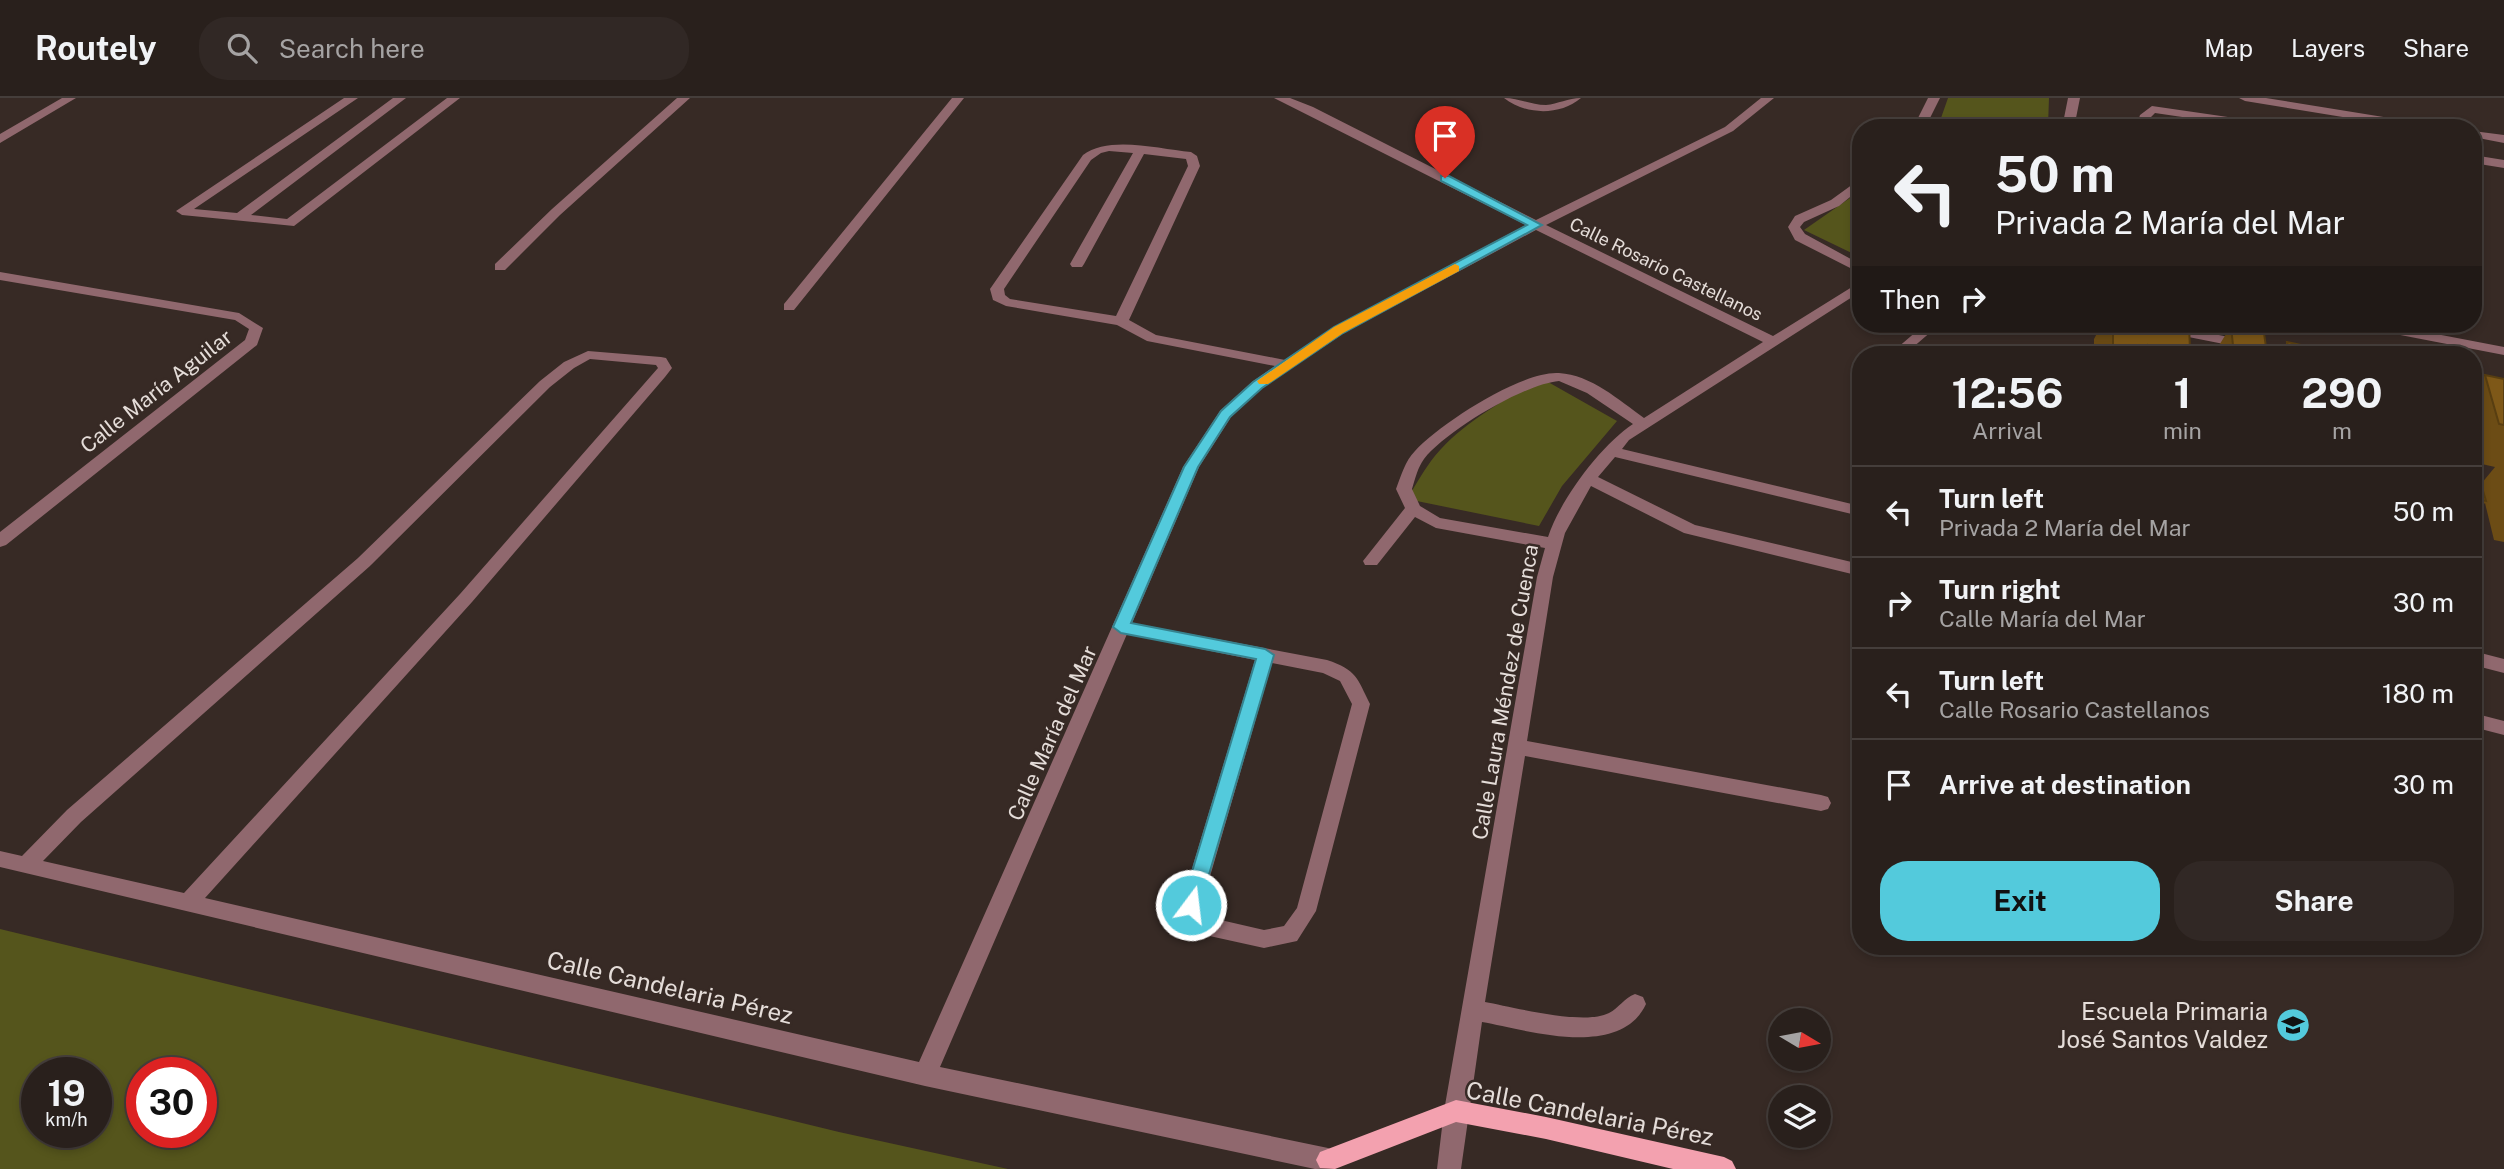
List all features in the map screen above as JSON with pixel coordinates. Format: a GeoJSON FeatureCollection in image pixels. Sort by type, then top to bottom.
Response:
{"type":"FeatureCollection","features":[{"type":"Feature","properties":{"kind":"main road","name":"Calle Candelaria Pérez"},"geometry":{"type":"LineString","coordinates":[[1335,1164],[1456,1111],[1546,1128],[1724,1169]]}},
{"type":"Feature","properties":{"kind":"street"},"geometry":{"type":"LineString","coordinates":[[0,139],[70,98]]}},
{"type":"Feature","properties":{"kind":"street"},"geometry":{"type":"LineString","coordinates":[[352,98],[183,211],[290,223],[454,98]]}},
{"type":"Feature","properties":{"kind":"street"},"geometry":{"type":"LineString","coordinates":[[240,217],[400,98]]}},
{"type":"Feature","properties":{"kind":"street"},"geometry":{"type":"LineString","coordinates":[[500,267],[556,212],[684,98]]}},
{"type":"Feature","properties":{"kind":"street"},"geometry":{"type":"LineString","coordinates":[[789,307],[958,98]]}},
{"type":"Feature","properties":{"kind":"street","name":"Calle Rosario Castellanos"},"geometry":{"type":"LineString","coordinates":[[1280,98],[1309,109],[1536,225],[1773,341]]}},
{"type":"Feature","properties":{"kind":"street"},"geometry":{"type":"LineString","coordinates":[[1510,98],[1542,109],[1556,108],[1575,98]]}},
{"type":"Feature","properties":{"kind":"street","name":"Calle María del Mar"},"geometry":{"type":"LineString","coordinates":[[925,1074],[1191,467],[1218,424],[1257,385],[1339,330],[1536,225],[1729,129],[1768,98]]}},
{"type":"Feature","properties":{"kind":"street"},"geometry":{"type":"LineString","coordinates":[[1924,119],[1934,98]]}},
{"type":"Feature","properties":{"kind":"street"},"geometry":{"type":"LineString","coordinates":[[2070,119],[2074,98]]}},
{"type":"Feature","properties":{"kind":"street"},"geometry":{"type":"LineString","coordinates":[[2245,98],[2377,119]]}},
{"type":"Feature","properties":{"kind":"street"},"geometry":{"type":"LineString","coordinates":[[2144,119],[2152,109],[2221,119]]}},
{"type":"Feature","properties":{"kind":"street"},"geometry":{"type":"LineString","coordinates":[[2482,135],[2504,139]]}},
{"type":"Feature","properties":{"kind":"street"},"geometry":{"type":"LineString","coordinates":[[1121,321],[1194,166],[1191,156],[1109,147],[1097,150],[1087,158],[996,289],[998,297],[1006,302],[1121,321],[1152,338],[1286,365]]}},
{"type":"Feature","properties":{"kind":"street"},"geometry":{"type":"LineString","coordinates":[[1077,264],[1141,150]]}},
{"type":"Feature","properties":{"kind":"street"},"geometry":{"type":"LineString","coordinates":[[2482,160],[2504,164]]}},
{"type":"Feature","properties":{"kind":"street"},"geometry":{"type":"LineString","coordinates":[[1852,189],[1835,203],[1799,219],[1794,226],[1800,237],[1852,265]]}},
{"type":"Feature","properties":{"kind":"street","name":"Calle María Aguilar"},"geometry":{"type":"LineString","coordinates":[[0,276],[239,317],[256,328],[252,342],[0,541]]}},
{"type":"Feature","properties":{"kind":"street","name":"Calle Laura Méndez de Cuenca"},"geometry":{"type":"LineString","coordinates":[[1449,1169],[1456,1111],[1545,577],[1557,533],[1588,478],[1624,437],[1852,291]]}},
{"type":"Feature","properties":{"kind":"street"},"geometry":{"type":"LineString","coordinates":[[1907,346],[1922,333]]}},
{"type":"Feature","properties":{"kind":"street"},"geometry":{"type":"LineString","coordinates":[[2190,333],[2258,346]]}},
{"type":"Feature","properties":{"kind":"street"},"geometry":{"type":"LineString","coordinates":[[2411,333],[2478,346]]}},
{"type":"Feature","properties":{"kind":"street"},"geometry":{"type":"LineString","coordinates":[[2482,347],[2504,351]]}},
{"type":"Feature","properties":{"kind":"street"},"geometry":{"type":"LineString","coordinates":[[26,865],[74,816],[364,562],[545,384],[569,365],[589,355],[661,361],[665,368],[570,479],[466,598],[188,903]]}},
{"type":"Feature","properties":{"kind":"street"},"geometry":{"type":"LineString","coordinates":[[1554,544],[1436,523],[1413,509],[1404,489],[1418,456],[1485,405],[1538,380],[1555,376],[1578,381],[1644,425]]}},
{"type":"Feature","properties":{"kind":"street"},"geometry":{"type":"LineString","coordinates":[[2482,391],[2504,395]]}},
{"type":"Feature","properties":{"kind":"street"},"geometry":{"type":"LineString","coordinates":[[1612,451],[1852,509]]}},
{"type":"Feature","properties":{"kind":"street"},"geometry":{"type":"LineString","coordinates":[[1588,478],[1690,529],[1852,568]]}},
{"type":"Feature","properties":{"kind":"street"},"geometry":{"type":"LineString","coordinates":[[1371,561],[1413,509]]}},
{"type":"Feature","properties":{"kind":"street"},"geometry":{"type":"LineString","coordinates":[[1121,627],[1327,667],[1347,676],[1361,704],[1306,911],[1290,934],[1264,939],[1205,926],[1191,905],[1265,655]]}},
{"type":"Feature","properties":{"kind":"street"},"geometry":{"type":"LineString","coordinates":[[2482,660],[2504,666]]}},
{"type":"Feature","properties":{"kind":"street"},"geometry":{"type":"LineString","coordinates":[[2482,722],[2504,728]]}},
{"type":"Feature","properties":{"kind":"street"},"geometry":{"type":"LineString","coordinates":[[1518,747],[1821,803]]}},
{"type":"Feature","properties":{"kind":"street","name":"Calle Candelaria Pérez"},"geometry":{"type":"LineString","coordinates":[[0,859],[925,1074],[1335,1164]]}},
{"type":"Feature","properties":{"kind":"street"},"geometry":{"type":"LineString","coordinates":[[1473,1010],[1585,1027],[1612,1024],[1635,1004]]}},
{"type":"Feature","properties":{"kind":"shaded area"},"geometry":{"type":"Polygon","coordinates":[[[1948,98],[2049,98],[2048,119],[1941,118],[1948,98]]]}},
{"type":"Feature","properties":{"kind":"shaded area"},"geometry":{"type":"Polygon","coordinates":[[[1852,197],[1852,253],[1804,230],[1852,197]]]}},
{"type":"Feature","properties":{"kind":"shaded area"},"geometry":{"type":"Polygon","coordinates":[[[1541,378],[1617,421],[1562,486],[1539,526],[1407,499],[1431,461],[1454,436],[1541,378]]]}},
{"type":"Feature","properties":{"kind":"shaded area"},"geometry":{"type":"Polygon","coordinates":[[[0,929],[839,1132],[1008,1169],[0,1169],[0,929]]]}},
{"type":"Feature","properties":{"kind":"building"},"geometry":{"type":"Polygon","coordinates":[[[2113,333],[2189,333],[2190,346],[2113,345],[2113,333]]]}},
{"type":"Feature","properties":{"kind":"building"},"geometry":{"type":"Polygon","coordinates":[[[2232,333],[2264,333],[2266,346],[2233,346],[2232,333]]]}},
{"type":"Feature","properties":{"kind":"building"},"geometry":{"type":"Polygon","coordinates":[[[2287,342],[2306,346],[2288,346],[2287,342]]]}},
{"type":"Feature","properties":{"kind":"building"},"geometry":{"type":"Polygon","coordinates":[[[2485,375],[2504,379],[2504,425],[2499,424],[2485,375]]]}},
{"type":"Feature","properties":{"kind":"slow traffic"},"geometry":{"type":"LineString","coordinates":[[1263,381],[1339,330],[1455,268]]}},
{"type":"Feature","properties":{"kind":"place","name":"Escuela Primaria José Santos Valdez"},"geometry":{"type":"Point","coordinates":[2293,1025]}},
{"type":"Feature","properties":{"kind":"route"},"geometry":{"type":"LineString","coordinates":[[1191,905],[1265,655],[1121,627],[1191,467],[1225,414],[1257,385],[1339,330],[1536,225],[1445,178]]}}]}
